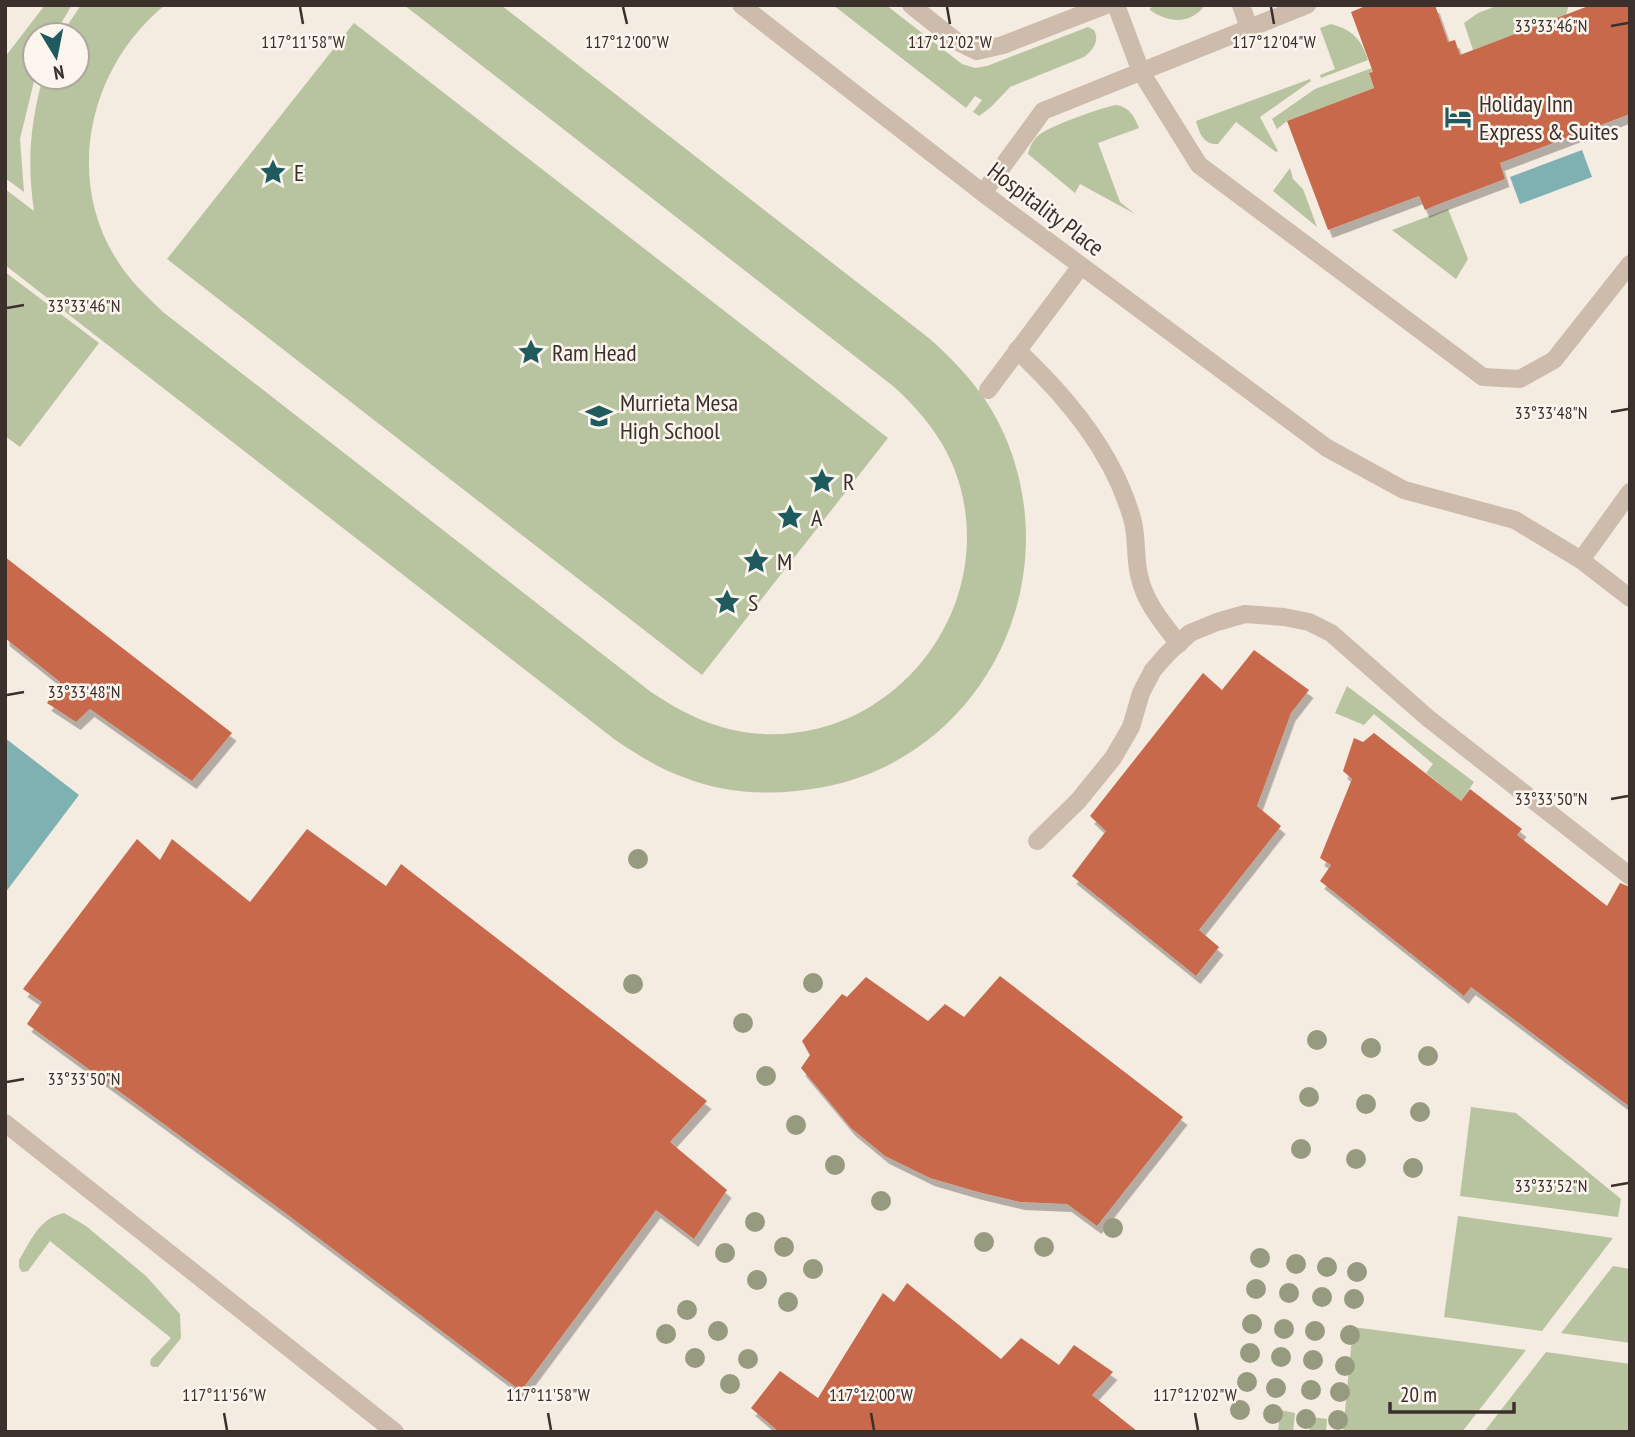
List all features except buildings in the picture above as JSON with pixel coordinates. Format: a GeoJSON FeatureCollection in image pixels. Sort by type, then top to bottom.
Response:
{"type":"FeatureCollection","features":[{"type":"Feature","properties":{"kind":"street","name":"Hospitality Place"},"geometry":{"type":"LineString","coordinates":[[741,5],[983,193],[1327,448],[1404,490],[1515,520],[1581,560],[1630,598]]}},
{"type":"Feature","properties":{"kind":"street"},"geometry":{"type":"LineString","coordinates":[[911,5],[956,41],[977,51],[1003,45],[1106,5]]}},
{"type":"Feature","properties":{"kind":"street"},"geometry":{"type":"LineString","coordinates":[[1116,5],[1141,72],[1199,165],[1483,377],[1520,379],[1554,360],[1630,264]]}},
{"type":"Feature","properties":{"kind":"street"},"geometry":{"type":"LineString","coordinates":[[1241,5],[1249,28]]}},
{"type":"Feature","properties":{"kind":"street"},"geometry":{"type":"LineString","coordinates":[[983,193],[1043,111],[1307,5]]}},
{"type":"Feature","properties":{"kind":"street"},"geometry":{"type":"LineString","coordinates":[[988,390],[1081,266]]}},
{"type":"Feature","properties":{"kind":"street"},"geometry":{"type":"LineString","coordinates":[[1017,351],[1050,381],[1089,430],[1119,484],[1133,523],[1139,576],[1150,608],[1179,644]]}},
{"type":"Feature","properties":{"kind":"street"},"geometry":{"type":"LineString","coordinates":[[1581,560],[1630,492]]}},
{"type":"Feature","properties":{"kind":"street"},"geometry":{"type":"LineString","coordinates":[[1037,841],[1078,801],[1113,758],[1130,727],[1153,670],[1190,633],[1245,614],[1309,622],[1331,634],[1429,719],[1630,876]]}},
{"type":"Feature","properties":{"kind":"street"},"geometry":{"type":"LineString","coordinates":[[5,1124],[395,1432]]}},
{"type":"Feature","properties":{"kind":"green space"},"geometry":{"type":"Polygon","coordinates":[[[45,5],[72,5],[62,21],[33,21],[45,5]]]}},
{"type":"Feature","properties":{"kind":"green space"},"geometry":{"type":"Polygon","coordinates":[[[81,5],[165,5],[138,31],[117,61],[101,94],[92,129],[89,165],[93,201],[104,236],[123,269],[163,312],[651,692],[680,710],[733,730],[785,734],[834,724],[877,702],[914,671],[942,632],[961,587],[967,537],[960,486],[949,457],[934,431],[915,407],[893,386],[404,5],[501,5],[930,339],[981,394],[1004,434],[1021,490],[1026,547],[1018,602],[998,654],[968,700],[929,739],[880,769],[824,787],[788,792],[753,792],[700,783],[665,769],[614,739],[5,265],[5,189],[34,211],[30,160],[40,91],[91,91],[91,21],[70,21],[81,5]]]}},
{"type":"Feature","properties":{"kind":"green space"},"geometry":{"type":"Polygon","coordinates":[[[833,5],[886,5],[962,64],[975,68],[987,66],[1088,27],[1094,30],[1096,41],[1084,57],[1010,87],[979,116],[973,112],[982,100],[975,96],[966,108],[833,5]]]}},
{"type":"Feature","properties":{"kind":"green space"},"geometry":{"type":"Polygon","coordinates":[[[1157,5],[1205,5],[1193,16],[1179,20],[1164,18],[1150,10],[1157,5]]]}},
{"type":"Feature","properties":{"kind":"green space"},"geometry":{"type":"Polygon","coordinates":[[[1499,5],[1567,5],[1568,8],[1566,15],[1473,50],[1464,23],[1478,13],[1499,5]]]}},
{"type":"Feature","properties":{"kind":"green space"},"geometry":{"type":"Polygon","coordinates":[[[354,23],[888,438],[702,675],[167,259],[354,23]]]}},
{"type":"Feature","properties":{"kind":"green space"},"geometry":{"type":"Polygon","coordinates":[[[1331,24],[1355,36],[1368,60],[1321,78],[1320,75],[1335,69],[1320,28],[1331,24]]]}},
{"type":"Feature","properties":{"kind":"green space"},"geometry":{"type":"Polygon","coordinates":[[[21,36],[21,91],[32,91],[20,139],[24,192],[5,178],[5,57],[21,36]]]}},
{"type":"Feature","properties":{"kind":"green space"},"geometry":{"type":"Polygon","coordinates":[[[1372,68],[1373,72],[1369,74],[1374,88],[1287,121],[1277,129],[1272,119],[1315,89],[1372,68]]]}},
{"type":"Feature","properties":{"kind":"green space"},"geometry":{"type":"Polygon","coordinates":[[[1310,79],[1311,81],[1260,117],[1278,151],[1276,152],[1236,122],[1218,144],[1205,140],[1200,133],[1196,121],[1310,79]]]}},
{"type":"Feature","properties":{"kind":"green space"},"geometry":{"type":"Polygon","coordinates":[[[1117,105],[1131,113],[1139,128],[1098,143],[1120,202],[1135,214],[1080,184],[1075,193],[1028,154],[1035,139],[1045,131],[1077,117],[1117,105]]]}},
{"type":"Feature","properties":{"kind":"green space"},"geometry":{"type":"Polygon","coordinates":[[[1290,168],[1293,179],[1303,189],[1317,227],[1273,191],[1290,168]]]}},
{"type":"Feature","properties":{"kind":"green space"},"geometry":{"type":"Polygon","coordinates":[[[1448,209],[1468,259],[1456,279],[1392,230],[1448,209]]]}},
{"type":"Feature","properties":{"kind":"green space"},"geometry":{"type":"Polygon","coordinates":[[[5,272],[99,343],[20,447],[5,436],[5,272]]]}},
{"type":"Feature","properties":{"kind":"green space"},"geometry":{"type":"Polygon","coordinates":[[[1347,686],[1474,782],[1461,801],[1426,773],[1433,764],[1374,714],[1364,725],[1335,713],[1347,686]]]}},
{"type":"Feature","properties":{"kind":"green space"},"geometry":{"type":"Polygon","coordinates":[[[1471,1107],[1516,1113],[1621,1199],[1618,1217],[1460,1196],[1471,1107]]]}},
{"type":"Feature","properties":{"kind":"green space"},"geometry":{"type":"Polygon","coordinates":[[[64,1213],[86,1226],[146,1276],[180,1314],[181,1338],[158,1367],[150,1364],[151,1359],[171,1338],[50,1241],[28,1271],[22,1272],[19,1260],[37,1231],[48,1220],[64,1213]]]}},
{"type":"Feature","properties":{"kind":"green space"},"geometry":{"type":"Polygon","coordinates":[[[1458,1216],[1613,1238],[1542,1331],[1444,1317],[1458,1216]]]}},
{"type":"Feature","properties":{"kind":"green space"},"geometry":{"type":"Polygon","coordinates":[[[1613,1266],[1630,1269],[1630,1343],[1561,1333],[1613,1266]]]}},
{"type":"Feature","properties":{"kind":"green space"},"geometry":{"type":"Polygon","coordinates":[[[1353,1327],[1526,1350],[1462,1432],[1343,1432],[1353,1327]]]}},
{"type":"Feature","properties":{"kind":"green space"},"geometry":{"type":"Polygon","coordinates":[[[1546,1352],[1630,1364],[1630,1432],[1484,1432],[1546,1352]]]}},
{"type":"Feature","properties":{"kind":"green space"},"geometry":{"type":"Polygon","coordinates":[[[1280,1410],[1295,1413],[1293,1432],[1278,1432],[1280,1410]]]}},
{"type":"Feature","properties":{"kind":"green space"},"geometry":{"type":"Polygon","coordinates":[[[1311,1417],[1327,1419],[1326,1432],[1309,1432],[1311,1417]]]}},
{"type":"Feature","properties":{"kind":"water"},"geometry":{"type":"Polygon","coordinates":[[[1582,150],[1592,177],[1520,204],[1510,177],[1582,150]]]}},
{"type":"Feature","properties":{"kind":"water"},"geometry":{"type":"Polygon","coordinates":[[[5,738],[79,795],[5,893],[5,738]]]}},
{"type":"Feature","properties":{"kind":"place","name":"Holiday Inn Express & Suites"},"geometry":{"type":"Point","coordinates":[1458,117]}},
{"type":"Feature","properties":{"kind":"place","name":"E"},"geometry":{"type":"Point","coordinates":[273,172]}},
{"type":"Feature","properties":{"kind":"place","name":"Ram Head"},"geometry":{"type":"Point","coordinates":[531,352]}},
{"type":"Feature","properties":{"kind":"place","name":"Murrieta Mesa High School"},"geometry":{"type":"Point","coordinates":[599,416]}},
{"type":"Feature","properties":{"kind":"place","name":"R"},"geometry":{"type":"Point","coordinates":[822,481]}},
{"type":"Feature","properties":{"kind":"place","name":"A"},"geometry":{"type":"Point","coordinates":[790,517]}},
{"type":"Feature","properties":{"kind":"place","name":"M"},"geometry":{"type":"Point","coordinates":[756,561]}},
{"type":"Feature","properties":{"kind":"place","name":"S"},"geometry":{"type":"Point","coordinates":[727,602]}}]}
